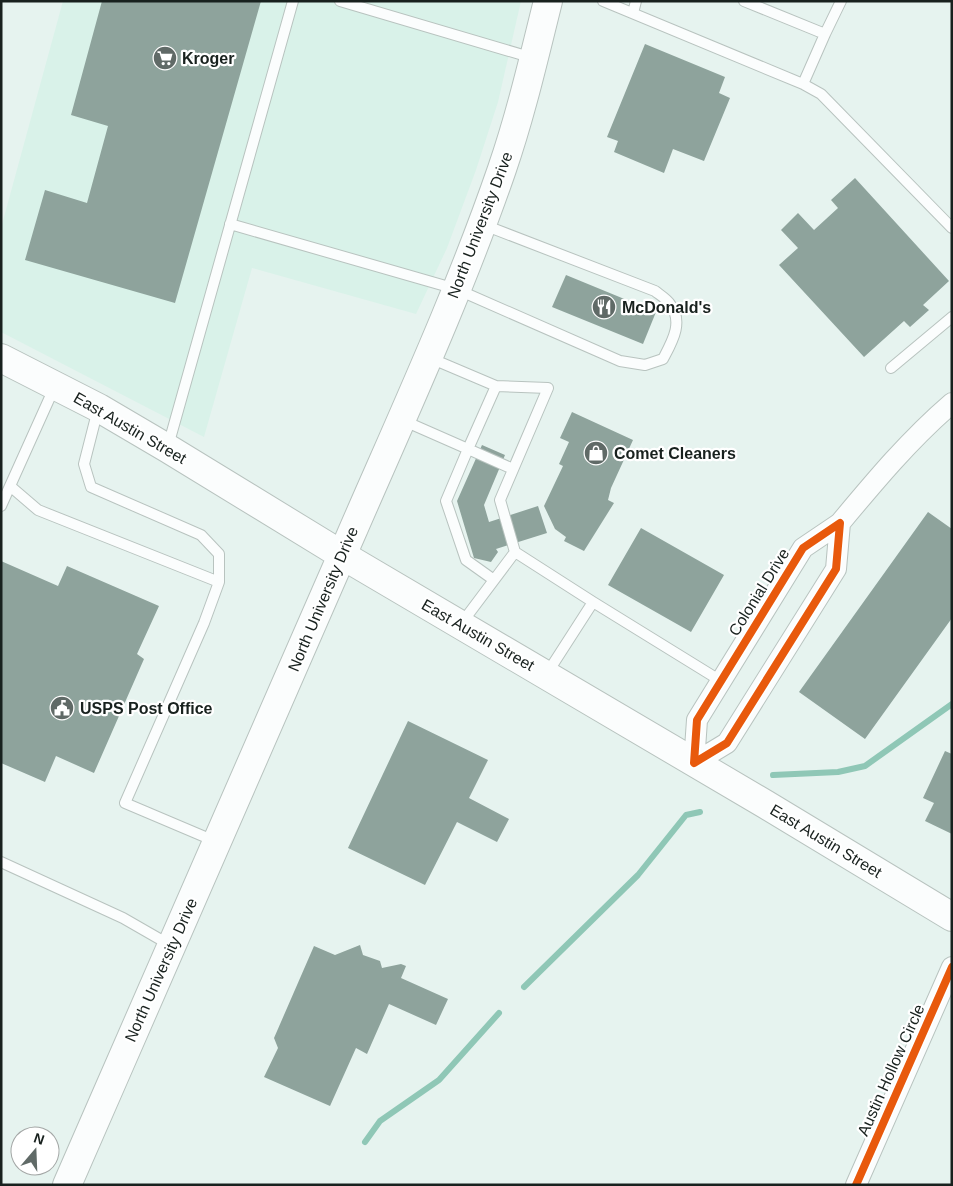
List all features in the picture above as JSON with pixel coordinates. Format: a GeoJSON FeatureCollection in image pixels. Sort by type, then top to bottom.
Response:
{"type":"FeatureCollection","features":[{"type":"Feature","properties":{"kind":"main road","name":"North University Drive"},"geometry":{"type":"LineString","coordinates":[[67,1185],[218,843],[456,289],[482,224],[513,136],[548,1]]}},
{"type":"Feature","properties":{"kind":"main road","name":"East Austin Street"},"geometry":{"type":"LineString","coordinates":[[1,358],[99,408],[342,555],[952,917]]}},
{"type":"Feature","properties":{"kind":"street","name":"Colonial Drive"},"geometry":{"type":"LineString","coordinates":[[694,763],[697,720],[803,548],[840,524],[922,430],[952,404]]}},
{"type":"Feature","properties":{"kind":"street"},"geometry":{"type":"LineString","coordinates":[[694,763],[727,743],[836,569],[840,524]]}},
{"type":"Feature","properties":{"kind":"street","name":"Austin Hollow Circle"},"geometry":{"type":"LineString","coordinates":[[856,1185],[952,967]]}},
{"type":"Feature","properties":{"kind":"lane"},"geometry":{"type":"LineString","coordinates":[[167,448],[293,1]]}},
{"type":"Feature","properties":{"kind":"lane"},"geometry":{"type":"LineString","coordinates":[[340,1],[534,58]]}},
{"type":"Feature","properties":{"kind":"lane"},"geometry":{"type":"LineString","coordinates":[[602,1],[803,84],[821,94],[952,228]]}},
{"type":"Feature","properties":{"kind":"lane"},"geometry":{"type":"LineString","coordinates":[[633,13],[636,1]]}},
{"type":"Feature","properties":{"kind":"lane"},"geometry":{"type":"LineString","coordinates":[[744,1],[826,34]]}},
{"type":"Feature","properties":{"kind":"lane"},"geometry":{"type":"LineString","coordinates":[[803,84],[841,1]]}},
{"type":"Feature","properties":{"kind":"lane"},"geometry":{"type":"LineString","coordinates":[[230,224],[456,289],[620,361],[645,366],[663,359],[674,340],[677,319],[670,304],[655,291],[482,224]]}},
{"type":"Feature","properties":{"kind":"lane"},"geometry":{"type":"LineString","coordinates":[[891,368],[952,317]]}},
{"type":"Feature","properties":{"kind":"lane"},"geometry":{"type":"LineString","coordinates":[[428,357],[496,386],[548,388],[500,500],[515,552],[721,681]]}},
{"type":"Feature","properties":{"kind":"lane"},"geometry":{"type":"LineString","coordinates":[[1,506],[55,386]]}},
{"type":"Feature","properties":{"kind":"lane"},"geometry":{"type":"LineString","coordinates":[[494,580],[466,560],[446,501],[496,386]]}},
{"type":"Feature","properties":{"kind":"lane"},"geometry":{"type":"LineString","coordinates":[[99,408],[84,464],[91,487],[201,535],[219,554],[219,582],[204,623],[125,803],[218,843]]}},
{"type":"Feature","properties":{"kind":"lane"},"geometry":{"type":"LineString","coordinates":[[401,419],[513,469]]}},
{"type":"Feature","properties":{"kind":"lane"},"geometry":{"type":"LineString","coordinates":[[10,486],[38,510],[219,582]]}},
{"type":"Feature","properties":{"kind":"lane"},"geometry":{"type":"LineString","coordinates":[[460,624],[515,552]]}},
{"type":"Feature","properties":{"kind":"lane"},"geometry":{"type":"LineString","coordinates":[[546,675],[593,602]]}},
{"type":"Feature","properties":{"kind":"lane"},"geometry":{"type":"LineString","coordinates":[[1,862],[123,918],[171,946]]}},
{"type":"Feature","properties":{"kind":"shaded area"},"geometry":{"type":"Polygon","coordinates":[[[63,1],[521,1],[498,102],[476,170],[447,248],[416,314],[252,268],[204,437],[1,332],[1,228],[63,1]]]}},
{"type":"Feature","properties":{"kind":"building"},"geometry":{"type":"Polygon","coordinates":[[[102,1],[261,1],[175,303],[25,260],[45,190],[87,203],[108,126],[71,115],[102,1]]]}},
{"type":"Feature","properties":{"kind":"building"},"geometry":{"type":"Polygon","coordinates":[[[645,44],[725,77],[719,93],[730,98],[704,161],[673,149],[664,173],[614,152],[618,141],[607,137],[645,44]]]}},
{"type":"Feature","properties":{"kind":"building"},"geometry":{"type":"Polygon","coordinates":[[[855,178],[949,281],[923,305],[929,310],[910,327],[904,321],[864,357],[779,265],[798,248],[781,230],[798,213],[814,230],[838,208],[831,200],[855,178]]]}},
{"type":"Feature","properties":{"kind":"building"},"geometry":{"type":"Polygon","coordinates":[[[566,275],[656,312],[643,344],[552,307],[566,275]]]}},
{"type":"Feature","properties":{"kind":"building"},"geometry":{"type":"Polygon","coordinates":[[[572,412],[633,440],[611,488],[608,500],[614,503],[584,551],[564,541],[566,537],[555,529],[544,506],[563,466],[559,464],[569,442],[560,438],[572,412]]]}},
{"type":"Feature","properties":{"kind":"building"},"geometry":{"type":"Polygon","coordinates":[[[482,445],[505,455],[484,505],[489,522],[538,506],[547,533],[496,549],[498,552],[491,562],[474,558],[457,501],[482,445]]]}},
{"type":"Feature","properties":{"kind":"building"},"geometry":{"type":"Polygon","coordinates":[[[928,512],[952,529],[952,618],[865,739],[799,692],[928,512]]]}},
{"type":"Feature","properties":{"kind":"building"},"geometry":{"type":"Polygon","coordinates":[[[641,528],[724,575],[691,632],[608,585],[641,528]]]}},
{"type":"Feature","properties":{"kind":"building","name":"USPS Post Office"},"geometry":{"type":"Polygon","coordinates":[[[1,561],[58,586],[67,566],[159,606],[137,654],[144,659],[94,773],[56,756],[45,782],[1,763],[1,561]]]}},
{"type":"Feature","properties":{"kind":"building"},"geometry":{"type":"Polygon","coordinates":[[[408,721],[488,760],[469,798],[509,819],[497,842],[457,822],[425,885],[348,848],[408,721]]]}},
{"type":"Feature","properties":{"kind":"building"},"geometry":{"type":"Polygon","coordinates":[[[945,751],[952,754],[952,834],[925,821],[934,803],[923,798],[945,751]]]}},
{"type":"Feature","properties":{"kind":"building"},"geometry":{"type":"Polygon","coordinates":[[[360,945],[363,955],[380,961],[382,968],[401,964],[406,966],[401,978],[448,999],[436,1025],[389,1004],[367,1054],[356,1048],[330,1106],[264,1077],[278,1048],[274,1038],[314,946],[335,955],[360,945]]]}},
{"type":"Feature","properties":{"kind":"waterway"},"geometry":{"type":"LineString","coordinates":[[773,775],[838,772],[865,766],[952,704]]}},
{"type":"Feature","properties":{"kind":"waterway"},"geometry":{"type":"LineString","coordinates":[[524,987],[638,875],[686,815],[700,812]]}},
{"type":"Feature","properties":{"kind":"waterway"},"geometry":{"type":"LineString","coordinates":[[365,1142],[380,1121],[439,1080],[499,1013]]}},
{"type":"Feature","properties":{"kind":"cycle path"},"geometry":{"type":"LineString","coordinates":[[840,523],[836,569],[727,743],[694,763],[697,720],[803,548],[840,523]]}},
{"type":"Feature","properties":{"kind":"cycle path"},"geometry":{"type":"LineString","coordinates":[[856,1185],[952,967]]}},
{"type":"Feature","properties":{"kind":"place","name":"Kroger"},"geometry":{"type":"Point","coordinates":[165,58]}},
{"type":"Feature","properties":{"kind":"place","name":"McDonald's"},"geometry":{"type":"Point","coordinates":[604,307]}},
{"type":"Feature","properties":{"kind":"place","name":"Comet Cleaners"},"geometry":{"type":"Point","coordinates":[596,453]}},
{"type":"Feature","properties":{"kind":"place","name":"USPS Post Office"},"geometry":{"type":"Point","coordinates":[62,708]}}]}
